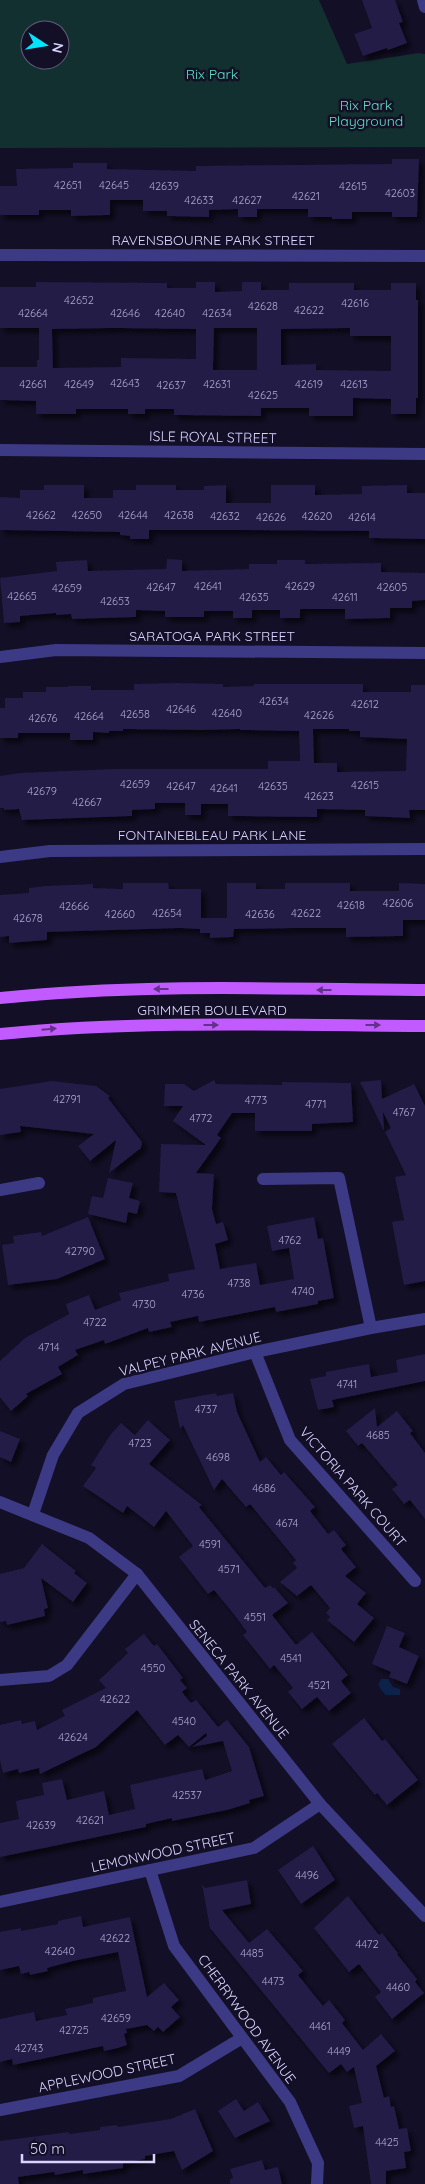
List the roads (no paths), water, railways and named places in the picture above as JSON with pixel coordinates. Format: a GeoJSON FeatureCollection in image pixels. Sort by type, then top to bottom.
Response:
{"type":"FeatureCollection","features":[{"type":"Feature","properties":{"kind":"main road","name":"GRIMMER BOULEVARD"},"geometry":{"type":"LineString","coordinates":[[0,998],[49,992],[150,989],[425,990]]}},
{"type":"Feature","properties":{"kind":"main road","name":"GRIMMER BOULEVARD"},"geometry":{"type":"LineString","coordinates":[[0,1034],[54,1028],[156,1025],[425,1026]]}},
{"type":"Feature","properties":{"kind":"street"},"geometry":{"type":"LineString","coordinates":[[423,0],[425,7]]}},
{"type":"Feature","properties":{"kind":"street","name":"RAVENSBOURNE PARK STREET"},"geometry":{"type":"LineString","coordinates":[[0,254],[425,256]]}},
{"type":"Feature","properties":{"kind":"street","name":"ISLE ROYAL STREET"},"geometry":{"type":"LineString","coordinates":[[0,450],[425,454]]}},
{"type":"Feature","properties":{"kind":"street","name":"SARATOGA PARK STREET"},"geometry":{"type":"LineString","coordinates":[[0,657],[56,650],[425,653]]}},
{"type":"Feature","properties":{"kind":"street","name":"FONTAINEBLEAU PARK LANE"},"geometry":{"type":"LineString","coordinates":[[0,857],[50,851],[425,849]]}},
{"type":"Feature","properties":{"kind":"street"},"geometry":{"type":"LineString","coordinates":[[264,1179],[339,1178],[370,1328]]}},
{"type":"Feature","properties":{"kind":"street"},"geometry":{"type":"LineString","coordinates":[[0,1190],[39,1183]]}},
{"type":"Feature","properties":{"kind":"street","name":"VALPEY PARK AVENUE"},"geometry":{"type":"LineString","coordinates":[[33,1514],[53,1455],[78,1413],[124,1384],[255,1352],[370,1328],[425,1319]]}},
{"type":"Feature","properties":{"kind":"street","name":"VICTORIA PARK COURT"},"geometry":{"type":"LineString","coordinates":[[255,1352],[290,1440],[415,1581]]}},
{"type":"Feature","properties":{"kind":"street","name":"SENECA PARK AVENUE"},"geometry":{"type":"LineString","coordinates":[[0,1502],[88,1538],[137,1574],[320,1804],[425,1916]]}},
{"type":"Feature","properties":{"kind":"street"},"geometry":{"type":"LineString","coordinates":[[0,1680],[49,1676],[67,1665],[137,1574]]}},
{"type":"Feature","properties":{"kind":"street","name":"LEMONWOOD STREET"},"geometry":{"type":"LineString","coordinates":[[0,1902],[254,1848],[320,1804]]}},
{"type":"Feature","properties":{"kind":"street","name":"CHERRYWOOD AVENUE"},"geometry":{"type":"LineString","coordinates":[[150,1870],[174,1946],[290,2102],[318,2163],[317,2184]]}},
{"type":"Feature","properties":{"kind":"street","name":"APPLEWOOD STREET"},"geometry":{"type":"LineString","coordinates":[[0,2110],[179,2076],[242,2038]]}},
{"type":"Feature","properties":{"kind":"water"},"geometry":{"type":"Polygon","coordinates":[[[381,1679],[388,1679],[393,1687],[400,1689],[400,1695],[385,1695],[378,1685],[381,1679]]]}},
{"type":"Feature","properties":{"kind":"park label","name":"Rix Park"},"geometry":{"type":"Point","coordinates":[212,74]}},
{"type":"Feature","properties":{"kind":"park label","name":"Rix Park Playground"},"geometry":{"type":"Point","coordinates":[366,114]}}]}
